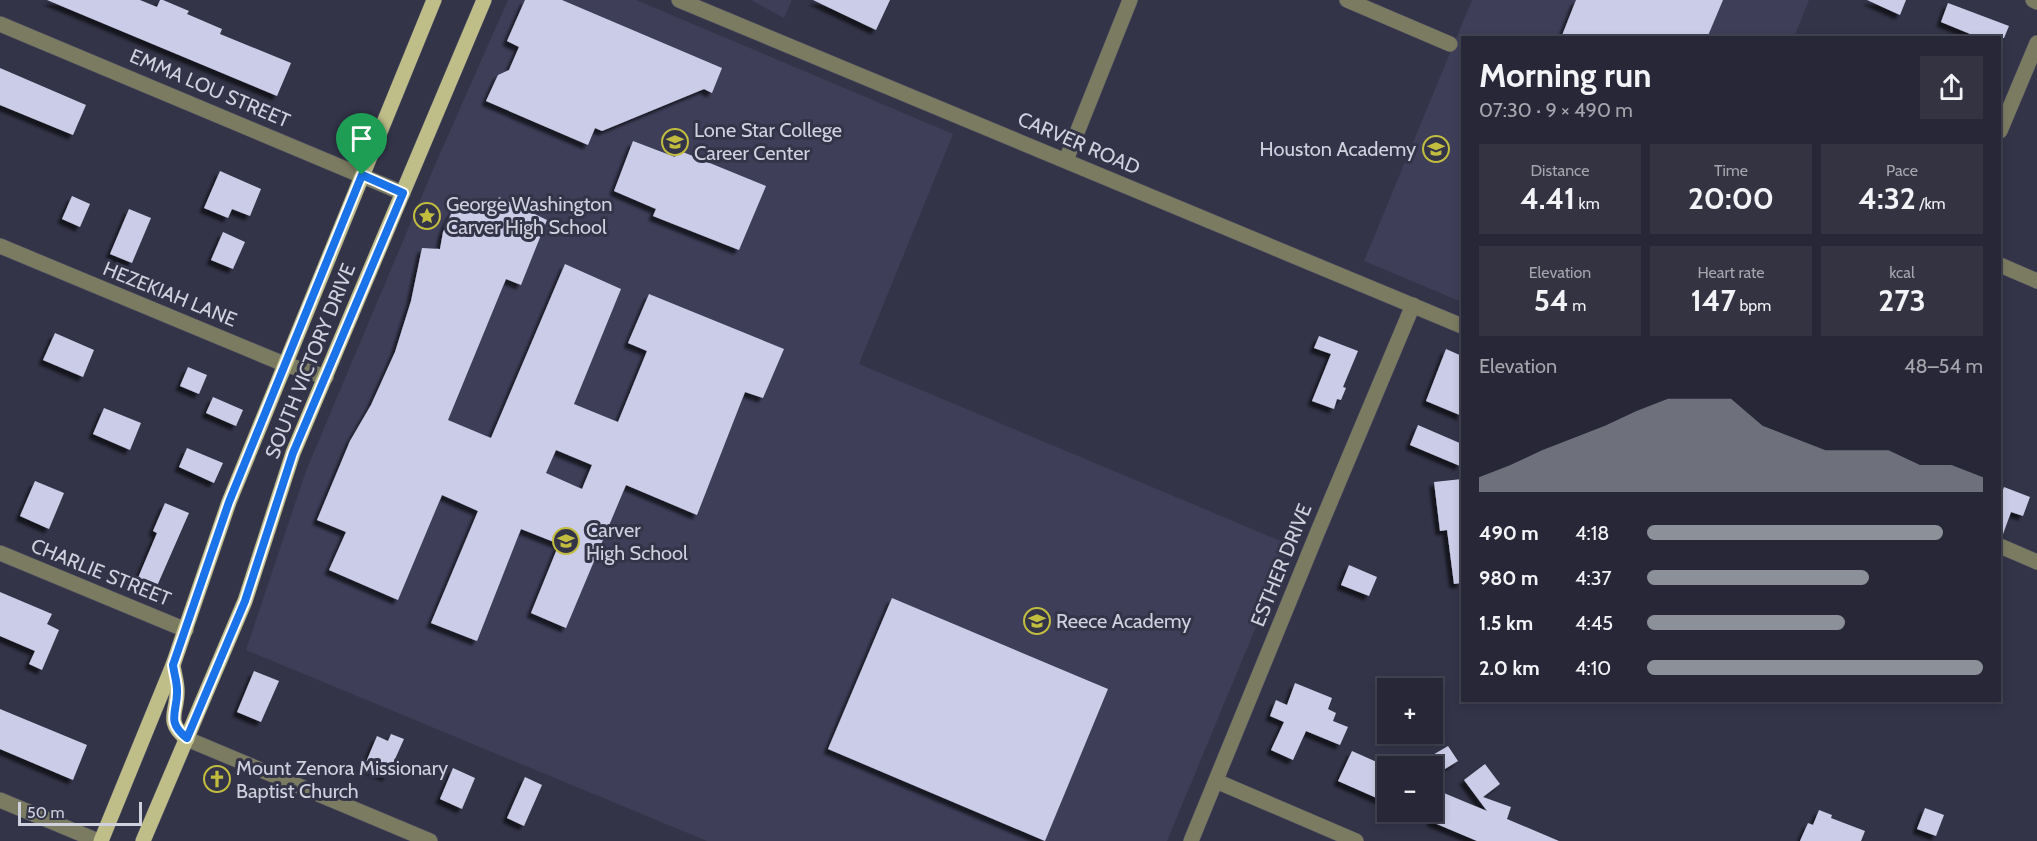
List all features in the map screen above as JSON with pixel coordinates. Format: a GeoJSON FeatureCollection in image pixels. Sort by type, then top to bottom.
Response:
{"type":"FeatureCollection","features":[{"type":"Feature","properties":{"kind":"main road","name":"SOUTH VICTORY DRIVE"},"geometry":{"type":"LineString","coordinates":[[100,841],[173,665],[229,502],[434,0]]}},
{"type":"Feature","properties":{"kind":"main road","name":"SOUTH VICTORY DRIVE"},"geometry":{"type":"LineString","coordinates":[[142,841],[245,601],[293,453],[484,0]]}},
{"type":"Feature","properties":{"kind":"main road"},"geometry":{"type":"LineString","coordinates":[[173,665],[177,691],[173,713],[174,723],[178,731],[187,738]]}},
{"type":"Feature","properties":{"kind":"street","name":"CARVER ROAD"},"geometry":{"type":"LineString","coordinates":[[679,0],[1461,326]]}},
{"type":"Feature","properties":{"kind":"street"},"geometry":{"type":"LineString","coordinates":[[1066,160],[1130,0]]}},
{"type":"Feature","properties":{"kind":"street"},"geometry":{"type":"LineString","coordinates":[[1347,0],[1450,44]]}},
{"type":"Feature","properties":{"kind":"street","name":"EMMA LOU STREET"},"geometry":{"type":"LineString","coordinates":[[0,24],[403,193]]}},
{"type":"Feature","properties":{"kind":"street"},"geometry":{"type":"LineString","coordinates":[[2001,128],[2037,43]]}},
{"type":"Feature","properties":{"kind":"street","name":"HEZEKIAH LANE"},"geometry":{"type":"LineString","coordinates":[[0,246],[284,364],[326,377]]}},
{"type":"Feature","properties":{"kind":"street"},"geometry":{"type":"LineString","coordinates":[[2001,265],[2037,281]]}},
{"type":"Feature","properties":{"kind":"street","name":"ESTHER DRIVE"},"geometry":{"type":"LineString","coordinates":[[1191,841],[1413,305]]}},
{"type":"Feature","properties":{"kind":"street"},"geometry":{"type":"LineString","coordinates":[[2001,546],[2037,562]]}},
{"type":"Feature","properties":{"kind":"street","name":"CHARLIE STREET"},"geometry":{"type":"LineString","coordinates":[[0,553],[186,630]]}},
{"type":"Feature","properties":{"kind":"street"},"geometry":{"type":"LineString","coordinates":[[187,738],[430,841]]}},
{"type":"Feature","properties":{"kind":"street"},"geometry":{"type":"LineString","coordinates":[[1216,781],[1356,841]]}},
{"type":"Feature","properties":{"kind":"street"},"geometry":{"type":"LineString","coordinates":[[0,800],[100,841]]}},
{"type":"Feature","properties":{"kind":"shaded area"},"geometry":{"type":"Polygon","coordinates":[[[508,0],[636,0],[953,134],[859,364],[1290,545],[1167,841],[707,841],[246,650],[306,471],[435,165],[508,0]]]}},
{"type":"Feature","properties":{"kind":"shaded area"},"geometry":{"type":"Polygon","coordinates":[[[751,0],[792,0],[784,18],[751,0]]]}},
{"type":"Feature","properties":{"kind":"shaded area","name":"Houston Academy"},"geometry":{"type":"Polygon","coordinates":[[[1472,0],[1809,0],[1794,36],[1461,36],[1461,302],[1364,261],[1472,0]]]}},
{"type":"Feature","properties":{"kind":"building"},"geometry":{"type":"Polygon","coordinates":[[[47,0],[140,0],[157,7],[160,0],[163,0],[189,11],[187,14],[222,29],[220,34],[291,63],[277,96],[47,0]]]}},
{"type":"Feature","properties":{"kind":"building"},"geometry":{"type":"Polygon","coordinates":[[[525,0],[562,0],[722,68],[712,93],[704,89],[602,131],[595,128],[588,145],[486,101],[498,75],[509,70],[519,47],[507,41],[525,0]]]}},
{"type":"Feature","properties":{"kind":"building"},"geometry":{"type":"Polygon","coordinates":[[[813,0],[890,0],[876,30],[813,0]]]}},
{"type":"Feature","properties":{"kind":"building"},"geometry":{"type":"Polygon","coordinates":[[[1576,0],[1723,0],[1708,36],[1562,36],[1576,0]]]}},
{"type":"Feature","properties":{"kind":"building"},"geometry":{"type":"Polygon","coordinates":[[[1867,0],[1906,0],[1900,15],[1867,0]]]}},
{"type":"Feature","properties":{"kind":"building"},"geometry":{"type":"Polygon","coordinates":[[[1948,3],[2009,26],[2004,38],[2001,38],[2001,36],[1975,36],[1941,22],[1948,3]]]}},
{"type":"Feature","properties":{"kind":"building"},"geometry":{"type":"Polygon","coordinates":[[[0,68],[86,105],[73,135],[0,105],[0,68]]]}},
{"type":"Feature","properties":{"kind":"building"},"geometry":{"type":"Polygon","coordinates":[[[633,141],[675,157],[678,150],[766,186],[739,250],[653,216],[656,209],[614,191],[633,141]]]}},
{"type":"Feature","properties":{"kind":"building"},"geometry":{"type":"Polygon","coordinates":[[[220,171],[261,189],[250,216],[232,209],[228,218],[204,208],[220,171]]]}},
{"type":"Feature","properties":{"kind":"building"},"geometry":{"type":"Polygon","coordinates":[[[72,196],[90,204],[80,227],[62,219],[72,196]]]}},
{"type":"Feature","properties":{"kind":"building"},"geometry":{"type":"Polygon","coordinates":[[[499,197],[547,220],[521,285],[506,279],[448,420],[491,438],[565,264],[621,289],[574,404],[618,422],[647,351],[628,343],[649,294],[784,349],[763,398],[745,392],[697,515],[626,485],[566,628],[531,613],[559,544],[521,529],[477,641],[431,623],[478,511],[442,495],[398,600],[329,570],[346,532],[317,520],[350,441],[371,405],[395,352],[411,301],[422,248],[440,249],[443,232],[451,214],[463,200],[491,217],[499,197]],[[556,450],[546,473],[582,489],[592,465],[556,450]]]}},
{"type":"Feature","properties":{"kind":"building"},"geometry":{"type":"Polygon","coordinates":[[[129,209],[151,218],[132,263],[110,254],[129,209]]]}},
{"type":"Feature","properties":{"kind":"building"},"geometry":{"type":"Polygon","coordinates":[[[223,232],[245,242],[233,269],[211,260],[223,232]]]}},
{"type":"Feature","properties":{"kind":"building"},"geometry":{"type":"Polygon","coordinates":[[[55,333],[94,350],[83,377],[43,360],[55,333]]]}},
{"type":"Feature","properties":{"kind":"building"},"geometry":{"type":"Polygon","coordinates":[[[1319,336],[1358,351],[1343,387],[1346,388],[1341,400],[1337,399],[1334,409],[1312,401],[1331,354],[1314,348],[1319,336]]]}},
{"type":"Feature","properties":{"kind":"building"},"geometry":{"type":"Polygon","coordinates":[[[1446,349],[1461,356],[1461,416],[1426,401],[1446,349]]]}},
{"type":"Feature","properties":{"kind":"building"},"geometry":{"type":"Polygon","coordinates":[[[188,367],[207,375],[199,394],[180,386],[188,367]]]}},
{"type":"Feature","properties":{"kind":"building"},"geometry":{"type":"Polygon","coordinates":[[[213,397],[243,410],[236,426],[206,413],[213,397]]]}},
{"type":"Feature","properties":{"kind":"building"},"geometry":{"type":"Polygon","coordinates":[[[104,408],[141,423],[130,450],[93,434],[104,408]]]}},
{"type":"Feature","properties":{"kind":"building"},"geometry":{"type":"Polygon","coordinates":[[[1418,425],[1461,444],[1460,466],[1410,445],[1418,425]]]}},
{"type":"Feature","properties":{"kind":"building"},"geometry":{"type":"Polygon","coordinates":[[[187,448],[223,463],[214,483],[179,467],[187,448]]]}},
{"type":"Feature","properties":{"kind":"building"},"geometry":{"type":"Polygon","coordinates":[[[1461,479],[1461,583],[1454,584],[1447,530],[1440,531],[1434,482],[1461,479]]]}},
{"type":"Feature","properties":{"kind":"building"},"geometry":{"type":"Polygon","coordinates":[[[35,481],[64,493],[49,529],[20,516],[35,481]]]}},
{"type":"Feature","properties":{"kind":"building"},"geometry":{"type":"Polygon","coordinates":[[[2004,487],[2030,497],[2023,516],[2011,512],[2002,537],[2001,536],[2001,495],[2004,487]]]}},
{"type":"Feature","properties":{"kind":"building"},"geometry":{"type":"Polygon","coordinates":[[[165,503],[189,513],[157,586],[138,578],[157,533],[153,531],[165,503]]]}},
{"type":"Feature","properties":{"kind":"building"},"geometry":{"type":"Polygon","coordinates":[[[1349,565],[1377,577],[1369,596],[1341,585],[1349,565]]]}},
{"type":"Feature","properties":{"kind":"building"},"geometry":{"type":"Polygon","coordinates":[[[0,592],[52,614],[47,624],[59,630],[42,670],[29,664],[35,651],[0,636],[0,592]]]}},
{"type":"Feature","properties":{"kind":"building"},"geometry":{"type":"Polygon","coordinates":[[[892,598],[1108,689],[1045,841],[828,749],[892,598]]]}},
{"type":"Feature","properties":{"kind":"building"},"geometry":{"type":"Polygon","coordinates":[[[254,671],[279,681],[261,722],[237,712],[254,671]]]}},
{"type":"Feature","properties":{"kind":"building"},"geometry":{"type":"Polygon","coordinates":[[[1295,683],[1332,698],[1328,709],[1336,713],[1333,721],[1348,727],[1340,745],[1306,731],[1293,760],[1271,750],[1284,722],[1270,716],[1276,700],[1287,705],[1295,683]]]}},
{"type":"Feature","properties":{"kind":"building"},"geometry":{"type":"Polygon","coordinates":[[[0,709],[87,745],[73,780],[0,749],[0,709]]]}},
{"type":"Feature","properties":{"kind":"building"},"geometry":{"type":"Polygon","coordinates":[[[391,734],[404,739],[387,777],[364,767],[377,736],[388,741],[391,734]]]}},
{"type":"Feature","properties":{"kind":"building"},"geometry":{"type":"Polygon","coordinates":[[[1448,746],[1458,761],[1443,770],[1443,756],[1431,756],[1448,746]]]}},
{"type":"Feature","properties":{"kind":"building"},"geometry":{"type":"Polygon","coordinates":[[[1352,751],[1377,762],[1377,798],[1338,781],[1352,751]]]}},
{"type":"Feature","properties":{"kind":"building"},"geometry":{"type":"Polygon","coordinates":[[[1485,764],[1500,784],[1483,797],[1511,807],[1507,819],[1559,841],[1477,841],[1432,822],[1443,822],[1443,793],[1487,811],[1464,780],[1485,764]]]}},
{"type":"Feature","properties":{"kind":"building"},"geometry":{"type":"Polygon","coordinates":[[[453,768],[475,778],[462,809],[440,799],[453,768]]]}},
{"type":"Feature","properties":{"kind":"building"},"geometry":{"type":"Polygon","coordinates":[[[525,777],[542,785],[524,826],[507,818],[525,777]]]}},
{"type":"Feature","properties":{"kind":"building"},"geometry":{"type":"Polygon","coordinates":[[[1925,808],[1944,815],[1936,836],[1917,829],[1925,808]]]}},
{"type":"Feature","properties":{"kind":"building"},"geometry":{"type":"Polygon","coordinates":[[[1819,810],[1832,815],[1831,818],[1865,831],[1861,841],[1800,841],[1808,823],[1813,825],[1819,810]]]}},
{"type":"Feature","properties":{"kind":"place","name":"Lone Star College Career Center"},"geometry":{"type":"Point","coordinates":[675,142]}},
{"type":"Feature","properties":{"kind":"place","name":"Houston Academy"},"geometry":{"type":"Point","coordinates":[1436,149]}},
{"type":"Feature","properties":{"kind":"place","name":"George Washington Carver High School"},"geometry":{"type":"Point","coordinates":[427,216]}},
{"type":"Feature","properties":{"kind":"place","name":"Carver High School"},"geometry":{"type":"Point","coordinates":[566,541]}},
{"type":"Feature","properties":{"kind":"place","name":"Reece Academy"},"geometry":{"type":"Point","coordinates":[1037,621]}},
{"type":"Feature","properties":{"kind":"place","name":"Mount Zenora Missionary Baptist Church"},"geometry":{"type":"Point","coordinates":[217,779]}},
{"type":"Feature","properties":{"kind":"route"},"geometry":{"type":"LineString","coordinates":[[362,175],[403,193],[293,453],[245,601],[187,738],[178,731],[174,723],[173,713],[177,691],[173,665],[229,502],[362,175]]}}]}
